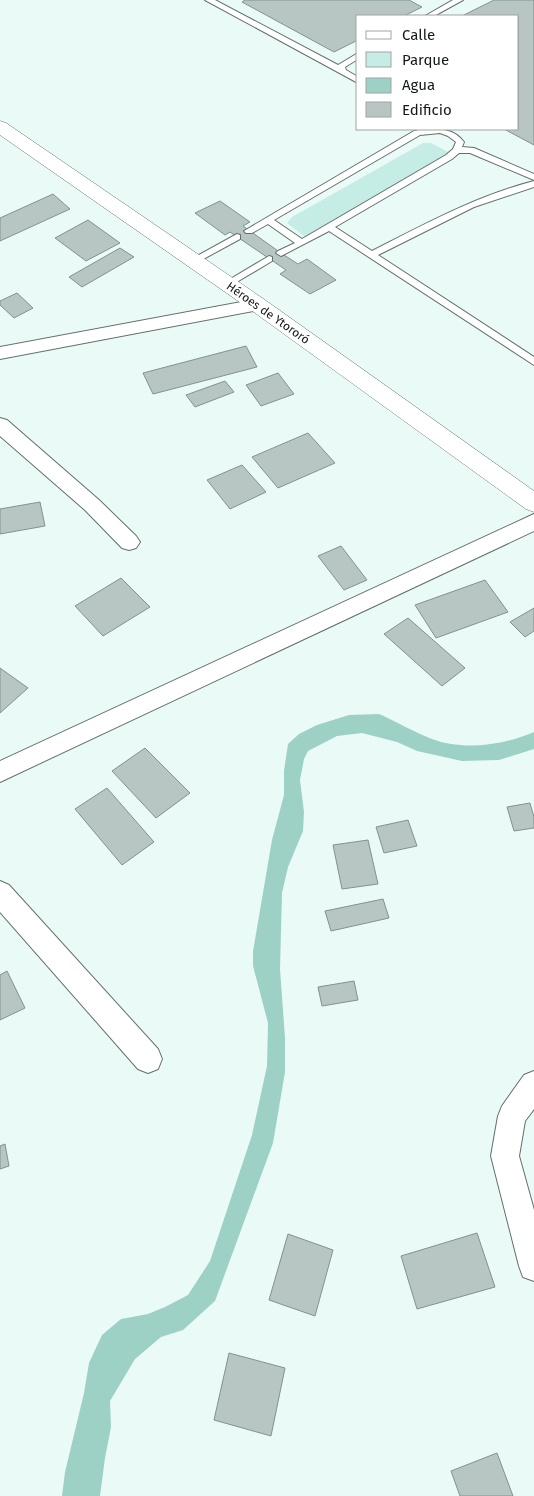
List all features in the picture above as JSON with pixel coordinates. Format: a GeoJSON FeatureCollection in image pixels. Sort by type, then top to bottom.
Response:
{"type":"FeatureCollection","features":[{"type":"Feature","properties":{"kind":"main road","name":"Héroes de Ytororó"},"geometry":{"type":"LineString","coordinates":[[0,127],[258,305],[534,503]]}},
{"type":"Feature","properties":{"kind":"street"},"geometry":{"type":"LineString","coordinates":[[0,353],[258,305]]}},
{"type":"Feature","properties":{"kind":"street"},"geometry":{"type":"LineString","coordinates":[[0,425],[92,505],[129,542]]}},
{"type":"Feature","properties":{"kind":"street"},"geometry":{"type":"LineString","coordinates":[[0,772],[534,522]]}},
{"type":"Feature","properties":{"kind":"street"},"geometry":{"type":"LineString","coordinates":[[0,893],[148,1059]]}},
{"type":"Feature","properties":{"kind":"street"},"geometry":{"type":"LineString","coordinates":[[534,1085],[512,1116],[505,1156],[534,1266]]}},
{"type":"Feature","properties":{"kind":"lane"},"geometry":{"type":"LineString","coordinates":[[209,0],[356,80]]}},
{"type":"Feature","properties":{"kind":"lane"},"geometry":{"type":"LineString","coordinates":[[431,15],[458,0]]}},
{"type":"Feature","properties":{"kind":"lane"},"geometry":{"type":"LineString","coordinates":[[343,71],[341,66],[356,56]]}},
{"type":"Feature","properties":{"kind":"lane"},"geometry":{"type":"LineString","coordinates":[[249,231],[425,130]]}},
{"type":"Feature","properties":{"kind":"lane"},"geometry":{"type":"LineString","coordinates":[[281,253],[302,243],[457,150],[460,142],[456,137],[445,131],[436,130]]}},
{"type":"Feature","properties":{"kind":"lane"},"geometry":{"type":"LineString","coordinates":[[457,150],[471,150],[534,178]]}},
{"type":"Feature","properties":{"kind":"lane"},"geometry":{"type":"LineString","coordinates":[[371,255],[482,199],[509,189],[534,184]]}},
{"type":"Feature","properties":{"kind":"lane"},"geometry":{"type":"LineString","coordinates":[[268,220],[302,243]]}},
{"type":"Feature","properties":{"kind":"lane"},"geometry":{"type":"LineString","coordinates":[[329,227],[534,362]]}},
{"type":"Feature","properties":{"kind":"lane"},"geometry":{"type":"LineString","coordinates":[[193,261],[237,237]]}},
{"type":"Feature","properties":{"kind":"lane"},"geometry":{"type":"LineString","coordinates":[[227,284],[269,259]]}},
{"type":"Feature","properties":{"kind":"green space"},"geometry":{"type":"Polygon","coordinates":[[[423,143],[431,143],[450,153],[305,237],[287,223],[292,217],[423,143]]]}},
{"type":"Feature","properties":{"kind":"water"},"geometry":{"type":"Polygon","coordinates":[[[379,714],[432,739],[457,745],[497,743],[534,732],[534,749],[499,760],[462,761],[417,751],[397,742],[362,733],[337,736],[308,751],[304,759],[300,780],[304,812],[303,831],[288,867],[282,893],[280,969],[285,1038],[285,1072],[273,1143],[215,1301],[183,1330],[161,1337],[135,1359],[110,1401],[111,1427],[100,1496],[62,1496],[65,1472],[84,1393],[89,1363],[102,1335],[121,1319],[148,1314],[188,1295],[210,1261],[252,1135],[267,1066],[268,1023],[253,966],[253,951],[272,840],[284,795],[284,771],[288,744],[299,734],[317,725],[349,715],[379,714]]]}},
{"type":"Feature","properties":{"kind":"building"},"geometry":{"type":"Polygon","coordinates":[[[245,0],[409,0],[422,7],[406,15],[356,15],[356,41],[334,52],[242,2],[245,0]]]}},
{"type":"Feature","properties":{"kind":"building"},"geometry":{"type":"Polygon","coordinates":[[[494,0],[534,0],[534,145],[506,130],[519,130],[519,15],[464,15],[494,0]]]}},
{"type":"Feature","properties":{"kind":"building"},"geometry":{"type":"Polygon","coordinates":[[[53,194],[70,209],[0,241],[0,218],[53,194]]]}},
{"type":"Feature","properties":{"kind":"building"},"geometry":{"type":"Polygon","coordinates":[[[220,201],[250,222],[243,226],[281,253],[298,264],[307,259],[336,280],[310,294],[280,274],[286,270],[230,232],[225,235],[195,213],[220,201]]]}},
{"type":"Feature","properties":{"kind":"building"},"geometry":{"type":"Polygon","coordinates":[[[88,220],[120,243],[86,261],[55,238],[88,220]]]}},
{"type":"Feature","properties":{"kind":"building"},"geometry":{"type":"Polygon","coordinates":[[[120,248],[134,257],[82,287],[69,277],[120,248]]]}},
{"type":"Feature","properties":{"kind":"building"},"geometry":{"type":"Polygon","coordinates":[[[17,293],[33,308],[14,318],[0,305],[0,301],[17,293]]]}},
{"type":"Feature","properties":{"kind":"building"},"geometry":{"type":"Polygon","coordinates":[[[246,346],[257,367],[153,394],[143,373],[246,346]]]}},
{"type":"Feature","properties":{"kind":"building"},"geometry":{"type":"Polygon","coordinates":[[[278,373],[294,394],[261,406],[246,385],[278,373]]]}},
{"type":"Feature","properties":{"kind":"building"},"geometry":{"type":"Polygon","coordinates":[[[225,381],[234,392],[195,407],[186,395],[225,381]]]}},
{"type":"Feature","properties":{"kind":"building"},"geometry":{"type":"Polygon","coordinates":[[[308,433],[335,463],[278,488],[252,457],[308,433]]]}},
{"type":"Feature","properties":{"kind":"building"},"geometry":{"type":"Polygon","coordinates":[[[242,465],[266,492],[230,509],[207,480],[242,465]]]}},
{"type":"Feature","properties":{"kind":"building"},"geometry":{"type":"Polygon","coordinates":[[[40,502],[45,526],[0,534],[0,509],[40,502]]]}},
{"type":"Feature","properties":{"kind":"building"},"geometry":{"type":"Polygon","coordinates":[[[341,546],[367,580],[344,590],[318,556],[341,546]]]}},
{"type":"Feature","properties":{"kind":"building"},"geometry":{"type":"Polygon","coordinates":[[[121,578],[150,607],[103,636],[75,606],[121,578]]]}},
{"type":"Feature","properties":{"kind":"building"},"geometry":{"type":"Polygon","coordinates":[[[485,580],[508,612],[436,638],[415,605],[485,580]]]}},
{"type":"Feature","properties":{"kind":"building"},"geometry":{"type":"Polygon","coordinates":[[[534,608],[534,631],[525,637],[510,622],[534,608]]]}},
{"type":"Feature","properties":{"kind":"building"},"geometry":{"type":"Polygon","coordinates":[[[408,618],[465,668],[442,686],[384,634],[408,618]]]}},
{"type":"Feature","properties":{"kind":"building"},"geometry":{"type":"Polygon","coordinates":[[[0,668],[28,688],[0,713],[0,668]]]}},
{"type":"Feature","properties":{"kind":"building"},"geometry":{"type":"Polygon","coordinates":[[[145,748],[190,793],[156,818],[112,771],[145,748]]]}},
{"type":"Feature","properties":{"kind":"building"},"geometry":{"type":"Polygon","coordinates":[[[107,788],[154,842],[122,865],[75,809],[107,788]]]}},
{"type":"Feature","properties":{"kind":"building"},"geometry":{"type":"Polygon","coordinates":[[[530,803],[534,817],[534,828],[514,831],[507,807],[530,803]]]}},
{"type":"Feature","properties":{"kind":"building"},"geometry":{"type":"Polygon","coordinates":[[[408,820],[417,846],[384,853],[376,827],[408,820]]]}},
{"type":"Feature","properties":{"kind":"building"},"geometry":{"type":"Polygon","coordinates":[[[368,840],[378,884],[342,889],[333,845],[368,840]]]}},
{"type":"Feature","properties":{"kind":"building"},"geometry":{"type":"Polygon","coordinates":[[[383,899],[389,918],[331,931],[325,911],[383,899]]]}},
{"type":"Feature","properties":{"kind":"building"},"geometry":{"type":"Polygon","coordinates":[[[7,971],[25,1008],[0,1020],[0,975],[7,971]]]}},
{"type":"Feature","properties":{"kind":"building"},"geometry":{"type":"Polygon","coordinates":[[[354,981],[358,1000],[322,1006],[318,987],[354,981]]]}},
{"type":"Feature","properties":{"kind":"building"},"geometry":{"type":"Polygon","coordinates":[[[5,1144],[9,1166],[0,1169],[0,1146],[5,1144]]]}},
{"type":"Feature","properties":{"kind":"building"},"geometry":{"type":"Polygon","coordinates":[[[477,1233],[495,1287],[417,1309],[401,1256],[477,1233]]]}},
{"type":"Feature","properties":{"kind":"building"},"geometry":{"type":"Polygon","coordinates":[[[288,1234],[333,1250],[315,1316],[269,1300],[288,1234]]]}},
{"type":"Feature","properties":{"kind":"building"},"geometry":{"type":"Polygon","coordinates":[[[229,1353],[285,1368],[271,1436],[214,1420],[229,1353]]]}},
{"type":"Feature","properties":{"kind":"building"},"geometry":{"type":"Polygon","coordinates":[[[497,1453],[513,1496],[460,1496],[451,1471],[497,1453]]]}}]}
